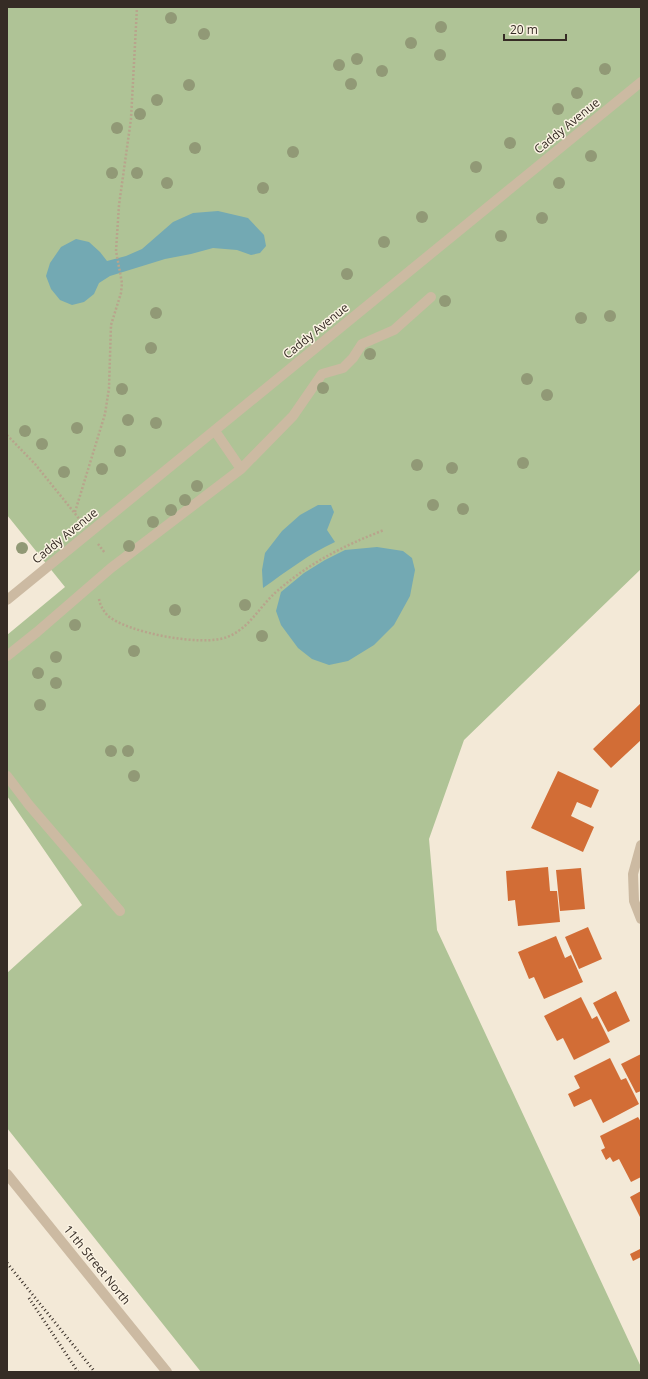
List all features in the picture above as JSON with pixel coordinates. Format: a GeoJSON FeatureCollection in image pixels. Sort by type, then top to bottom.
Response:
{"type":"FeatureCollection","features":[{"type":"Feature","properties":{"kind":"street","name":"Caddy Avenue"},"geometry":{"type":"LineString","coordinates":[[7,600],[641,82]]}},
{"type":"Feature","properties":{"kind":"street"},"geometry":{"type":"LineString","coordinates":[[7,656],[111,568],[241,469],[293,416],[322,374],[343,368],[353,358],[362,344],[394,330],[431,297]]}},
{"type":"Feature","properties":{"kind":"street"},"geometry":{"type":"LineString","coordinates":[[215,431],[241,469]]}},
{"type":"Feature","properties":{"kind":"street"},"geometry":{"type":"LineString","coordinates":[[7,776],[29,805],[120,911]]}},
{"type":"Feature","properties":{"kind":"street"},"geometry":{"type":"LineString","coordinates":[[641,845],[633,874],[634,901],[641,918]]}},
{"type":"Feature","properties":{"kind":"street","name":"11th Street North"},"geometry":{"type":"LineString","coordinates":[[7,1174],[167,1372]]}},
{"type":"Feature","properties":{"kind":"path"},"geometry":{"type":"LineString","coordinates":[[75,513],[106,414],[111,325],[121,293],[122,283],[116,251],[119,205],[130,120],[137,7]]}},
{"type":"Feature","properties":{"kind":"path"},"geometry":{"type":"LineString","coordinates":[[7,435],[35,464],[75,513],[89,534],[105,552],[111,568]]}},
{"type":"Feature","properties":{"kind":"path"},"geometry":{"type":"LineString","coordinates":[[99,594],[98,598],[100,603],[108,616],[131,627],[151,634],[173,638],[215,640],[228,637],[238,631],[247,624],[274,593],[319,560],[341,547],[384,530]]}},
{"type":"Feature","properties":{"kind":"green space"},"geometry":{"type":"Polygon","coordinates":[[[7,7],[641,7],[641,569],[464,740],[429,839],[437,930],[641,1367],[641,1372],[201,1372],[7,1128],[7,973],[82,905],[7,796],[7,635],[65,587],[7,515],[7,7]]]}},
{"type":"Feature","properties":{"kind":"water"},"geometry":{"type":"Polygon","coordinates":[[[218,211],[248,218],[264,235],[266,246],[260,253],[251,255],[237,250],[213,248],[165,259],[110,276],[99,283],[94,294],[84,302],[72,305],[60,300],[51,289],[46,276],[50,263],[61,247],[76,239],[89,242],[107,261],[126,256],[142,249],[173,222],[193,213],[218,211]]]}},
{"type":"Feature","properties":{"kind":"water"},"geometry":{"type":"Polygon","coordinates":[[[318,505],[331,505],[334,512],[327,530],[335,542],[307,557],[263,588],[262,570],[265,553],[282,531],[300,515],[318,505]]]}},
{"type":"Feature","properties":{"kind":"water"},"geometry":{"type":"Polygon","coordinates":[[[377,547],[403,551],[412,558],[415,570],[410,596],[394,625],[374,645],[348,661],[329,665],[312,659],[298,648],[281,625],[276,611],[281,592],[304,573],[345,550],[377,547]]]}},
{"type":"Feature","properties":{"kind":"building"},"geometry":{"type":"Polygon","coordinates":[[[641,703],[641,740],[611,768],[593,749],[641,703]]]}},
{"type":"Feature","properties":{"kind":"building"},"geometry":{"type":"Polygon","coordinates":[[[558,771],[599,790],[591,808],[577,802],[571,816],[594,827],[583,852],[531,828],[558,771]]]}},
{"type":"Feature","properties":{"kind":"building"},"geometry":{"type":"Polygon","coordinates":[[[548,867],[550,891],[557,891],[560,922],[518,926],[515,900],[508,901],[506,871],[548,867]]]}},
{"type":"Feature","properties":{"kind":"building"},"geometry":{"type":"Polygon","coordinates":[[[581,868],[585,909],[560,911],[556,870],[581,868]]]}},
{"type":"Feature","properties":{"kind":"building"},"geometry":{"type":"Polygon","coordinates":[[[588,927],[602,959],[579,969],[565,937],[588,927]]]}},
{"type":"Feature","properties":{"kind":"building"},"geometry":{"type":"Polygon","coordinates":[[[556,936],[565,958],[571,955],[583,982],[544,999],[534,977],[529,979],[518,952],[556,936]]]}},
{"type":"Feature","properties":{"kind":"building"},"geometry":{"type":"Polygon","coordinates":[[[616,991],[630,1021],[608,1032],[593,1003],[616,991]]]}},
{"type":"Feature","properties":{"kind":"building"},"geometry":{"type":"Polygon","coordinates":[[[581,997],[592,1019],[597,1016],[610,1042],[574,1060],[563,1038],[557,1041],[544,1016],[581,997]]]}},
{"type":"Feature","properties":{"kind":"building"},"geometry":{"type":"Polygon","coordinates":[[[641,1054],[641,1091],[636,1093],[621,1064],[641,1054]]]}},
{"type":"Feature","properties":{"kind":"building"},"geometry":{"type":"Polygon","coordinates":[[[610,1058],[621,1080],[626,1078],[639,1104],[603,1123],[591,1099],[574,1107],[568,1094],[580,1088],[574,1076],[610,1058]]]}},
{"type":"Feature","properties":{"kind":"building"},"geometry":{"type":"Polygon","coordinates":[[[638,1117],[641,1122],[641,1177],[631,1182],[619,1159],[613,1162],[610,1157],[606,1160],[601,1150],[605,1148],[600,1136],[638,1117]]]}},
{"type":"Feature","properties":{"kind":"building"},"geometry":{"type":"Polygon","coordinates":[[[641,1191],[641,1219],[630,1197],[641,1191]]]}},
{"type":"Feature","properties":{"kind":"building"},"geometry":{"type":"Polygon","coordinates":[[[640,1249],[641,1257],[633,1261],[630,1254],[640,1249]]]}},
{"type":"Feature","properties":{"kind":"railway"},"geometry":{"type":"LineString","coordinates":[[7,1263],[95,1372]]}},
{"type":"Feature","properties":{"kind":"railway"},"geometry":{"type":"LineString","coordinates":[[29,1298],[78,1372]]}}]}
